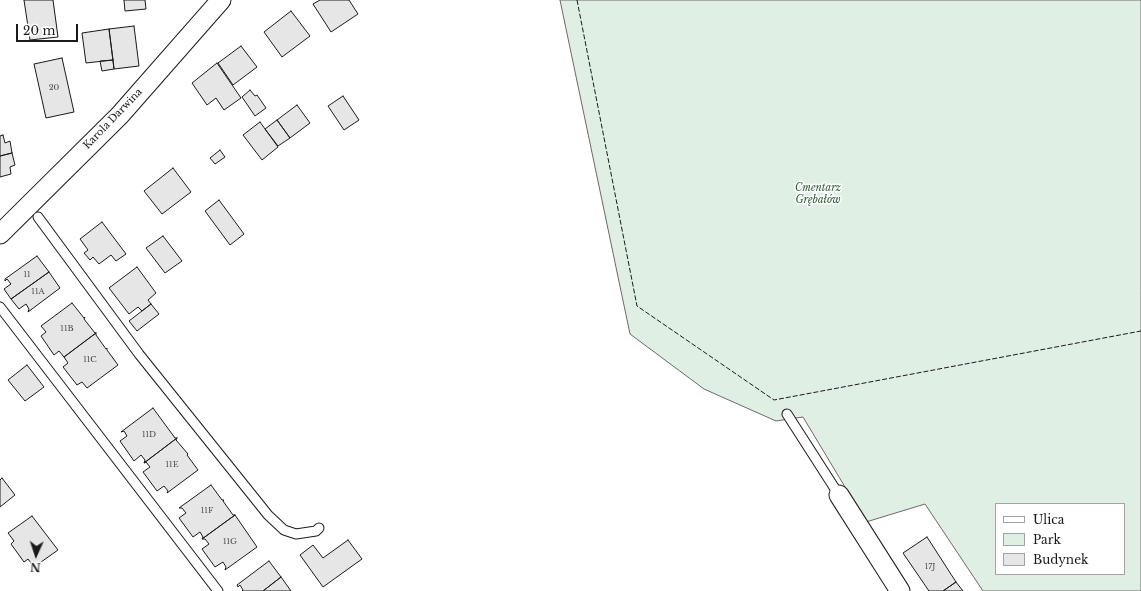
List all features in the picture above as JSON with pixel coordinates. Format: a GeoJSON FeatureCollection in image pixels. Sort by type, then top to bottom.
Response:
{"type":"FeatureCollection","features":[{"type":"Feature","properties":{"kind":"street","name":"Karola Darwina"},"geometry":{"type":"LineString","coordinates":[[0,234],[120,115],[221,0]]}},
{"type":"Feature","properties":{"kind":"street"},"geometry":{"type":"LineString","coordinates":[[839,496],[900,591]]}},
{"type":"Feature","properties":{"kind":"lane"},"geometry":{"type":"LineString","coordinates":[[38,217],[139,354],[268,515],[284,530],[296,534],[316,531],[319,528]]}},
{"type":"Feature","properties":{"kind":"lane"},"geometry":{"type":"LineString","coordinates":[[0,308],[218,591]]}},
{"type":"Feature","properties":{"kind":"lane"},"geometry":{"type":"LineString","coordinates":[[787,414],[839,496]]}},
{"type":"Feature","properties":{"kind":"green space","name":"Cmentarz Grębałów"},"geometry":{"type":"Polygon","coordinates":[[[560,0],[1141,0],[1141,591],[983,591],[925,504],[866,522],[803,417],[776,421],[704,389],[630,334],[560,0]]]}},
{"type":"Feature","properties":{"kind":"building"},"geometry":{"type":"Polygon","coordinates":[[[24,0],[53,0],[58,37],[30,40],[24,0]]]}},
{"type":"Feature","properties":{"kind":"building"},"geometry":{"type":"Polygon","coordinates":[[[124,0],[145,0],[146,9],[125,11],[124,0]]]}},
{"type":"Feature","properties":{"kind":"building"},"geometry":{"type":"Polygon","coordinates":[[[320,0],[349,0],[358,14],[331,32],[313,4],[320,0]]]}},
{"type":"Feature","properties":{"kind":"building"},"geometry":{"type":"Polygon","coordinates":[[[291,11],[310,36],[282,57],[264,32],[291,11]]]}},
{"type":"Feature","properties":{"kind":"building"},"geometry":{"type":"Polygon","coordinates":[[[134,26],[139,66],[114,69],[109,29],[134,26]]]}},
{"type":"Feature","properties":{"kind":"building"},"geometry":{"type":"Polygon","coordinates":[[[109,29],[113,60],[86,63],[82,33],[109,29]]]}},
{"type":"Feature","properties":{"kind":"building"},"geometry":{"type":"Polygon","coordinates":[[[241,46],[257,67],[233,85],[218,63],[241,46]]]}},
{"type":"Feature","properties":{"kind":"building"},"geometry":{"type":"Polygon","coordinates":[[[62,58],[74,112],[46,118],[34,64],[62,58]]]}},
{"type":"Feature","properties":{"kind":"building"},"geometry":{"type":"Polygon","coordinates":[[[113,60],[114,69],[102,71],[100,61],[113,60]]]}},
{"type":"Feature","properties":{"kind":"building"},"geometry":{"type":"Polygon","coordinates":[[[217,63],[241,98],[224,110],[216,98],[207,105],[192,83],[217,63]]]}},
{"type":"Feature","properties":{"kind":"building"},"geometry":{"type":"Polygon","coordinates":[[[250,90],[255,96],[257,95],[266,108],[255,116],[242,97],[250,90]]]}},
{"type":"Feature","properties":{"kind":"building"},"geometry":{"type":"Polygon","coordinates":[[[343,96],[359,120],[344,130],[328,106],[343,96]]]}},
{"type":"Feature","properties":{"kind":"building"},"geometry":{"type":"Polygon","coordinates":[[[297,105],[310,123],[290,138],[277,120],[297,105]]]}},
{"type":"Feature","properties":{"kind":"building"},"geometry":{"type":"Polygon","coordinates":[[[277,120],[290,138],[278,146],[265,129],[277,120]]]}},
{"type":"Feature","properties":{"kind":"building"},"geometry":{"type":"Polygon","coordinates":[[[260,122],[278,147],[262,160],[243,135],[260,122]]]}},
{"type":"Feature","properties":{"kind":"building"},"geometry":{"type":"Polygon","coordinates":[[[3,135],[5,143],[10,141],[12,153],[0,156],[0,136],[3,135]]]}},
{"type":"Feature","properties":{"kind":"building"},"geometry":{"type":"Polygon","coordinates":[[[220,150],[225,157],[215,164],[210,158],[220,150]]]}},
{"type":"Feature","properties":{"kind":"building"},"geometry":{"type":"Polygon","coordinates":[[[12,153],[15,165],[10,167],[11,174],[0,177],[0,156],[12,153]]]}},
{"type":"Feature","properties":{"kind":"building"},"geometry":{"type":"Polygon","coordinates":[[[173,168],[191,192],[162,214],[144,191],[173,168]]]}},
{"type":"Feature","properties":{"kind":"building"},"geometry":{"type":"Polygon","coordinates":[[[219,200],[244,234],[230,245],[205,211],[219,200]]]}},
{"type":"Feature","properties":{"kind":"building"},"geometry":{"type":"Polygon","coordinates":[[[102,222],[126,254],[116,261],[111,255],[99,264],[93,257],[90,260],[84,253],[88,250],[80,239],[102,222]]]}},
{"type":"Feature","properties":{"kind":"building"},"geometry":{"type":"Polygon","coordinates":[[[163,236],[182,261],[165,273],[146,248],[163,236]]]}},
{"type":"Feature","properties":{"kind":"building"},"geometry":{"type":"Polygon","coordinates":[[[37,256],[49,272],[11,299],[4,289],[11,284],[7,279],[5,281],[5,279],[37,256]]]}},
{"type":"Feature","properties":{"kind":"building"},"geometry":{"type":"Polygon","coordinates":[[[137,267],[156,293],[148,300],[151,304],[142,311],[138,307],[129,314],[109,288],[137,267]]]}},
{"type":"Feature","properties":{"kind":"building"},"geometry":{"type":"Polygon","coordinates":[[[49,272],[60,288],[28,312],[29,309],[26,304],[19,309],[11,299],[49,272]]]}},
{"type":"Feature","properties":{"kind":"building"},"geometry":{"type":"Polygon","coordinates":[[[72,303],[84,318],[85,317],[84,319],[96,333],[64,357],[59,351],[54,355],[41,336],[46,332],[41,326],[72,303]]]}},
{"type":"Feature","properties":{"kind":"building"},"geometry":{"type":"Polygon","coordinates":[[[151,304],[159,314],[137,331],[129,321],[151,304]]]}},
{"type":"Feature","properties":{"kind":"building"},"geometry":{"type":"Polygon","coordinates":[[[96,333],[118,365],[87,388],[82,382],[77,385],[63,367],[68,363],[64,357],[96,333]]]}},
{"type":"Feature","properties":{"kind":"building"},"geometry":{"type":"Polygon","coordinates":[[[27,365],[44,387],[25,401],[8,380],[27,365]]]}},
{"type":"Feature","properties":{"kind":"building"},"geometry":{"type":"Polygon","coordinates":[[[153,408],[175,438],[177,438],[144,463],[145,460],[141,455],[134,461],[120,441],[127,436],[124,431],[121,432],[153,408]]]}},
{"type":"Feature","properties":{"kind":"building"},"geometry":{"type":"Polygon","coordinates":[[[177,438],[176,440],[188,454],[187,455],[198,470],[167,493],[168,491],[164,486],[157,491],[143,472],[150,467],[146,462],[144,463],[177,438]]]}},
{"type":"Feature","properties":{"kind":"building"},"geometry":{"type":"Polygon","coordinates":[[[2,478],[15,495],[0,507],[0,480],[2,478]]]}},
{"type":"Feature","properties":{"kind":"building"},"geometry":{"type":"Polygon","coordinates":[[[211,485],[222,500],[224,500],[223,501],[233,515],[235,515],[202,539],[203,537],[200,532],[193,537],[179,518],[186,513],[182,508],[179,508],[211,485]]]}},
{"type":"Feature","properties":{"kind":"building"},"geometry":{"type":"Polygon","coordinates":[[[235,515],[257,547],[225,570],[226,567],[223,562],[215,567],[202,549],[209,544],[205,539],[202,539],[235,515]]]}},
{"type":"Feature","properties":{"kind":"building"},"geometry":{"type":"Polygon","coordinates":[[[32,516],[58,550],[34,567],[28,559],[24,562],[11,544],[14,541],[8,533],[32,516]]]}},
{"type":"Feature","properties":{"kind":"building"},"geometry":{"type":"Polygon","coordinates":[[[927,537],[956,582],[943,591],[929,591],[903,553],[927,537]]]}},
{"type":"Feature","properties":{"kind":"building"},"geometry":{"type":"Polygon","coordinates":[[[348,540],[362,559],[323,587],[300,555],[313,545],[323,558],[348,540]]]}},
{"type":"Feature","properties":{"kind":"building"},"geometry":{"type":"Polygon","coordinates":[[[269,561],[281,577],[263,591],[242,591],[243,590],[240,585],[238,587],[237,585],[269,561]]]}},
{"type":"Feature","properties":{"kind":"building"},"geometry":{"type":"Polygon","coordinates":[[[281,577],[291,591],[263,591],[281,577]]]}},
{"type":"Feature","properties":{"kind":"building"},"geometry":{"type":"Polygon","coordinates":[[[956,582],[963,591],[943,591],[956,582]]]}},
{"type":"Feature","properties":{"kind":"fence"},"geometry":{"type":"LineString","coordinates":[[577,0],[637,306],[774,400],[1141,331]]}}]}
